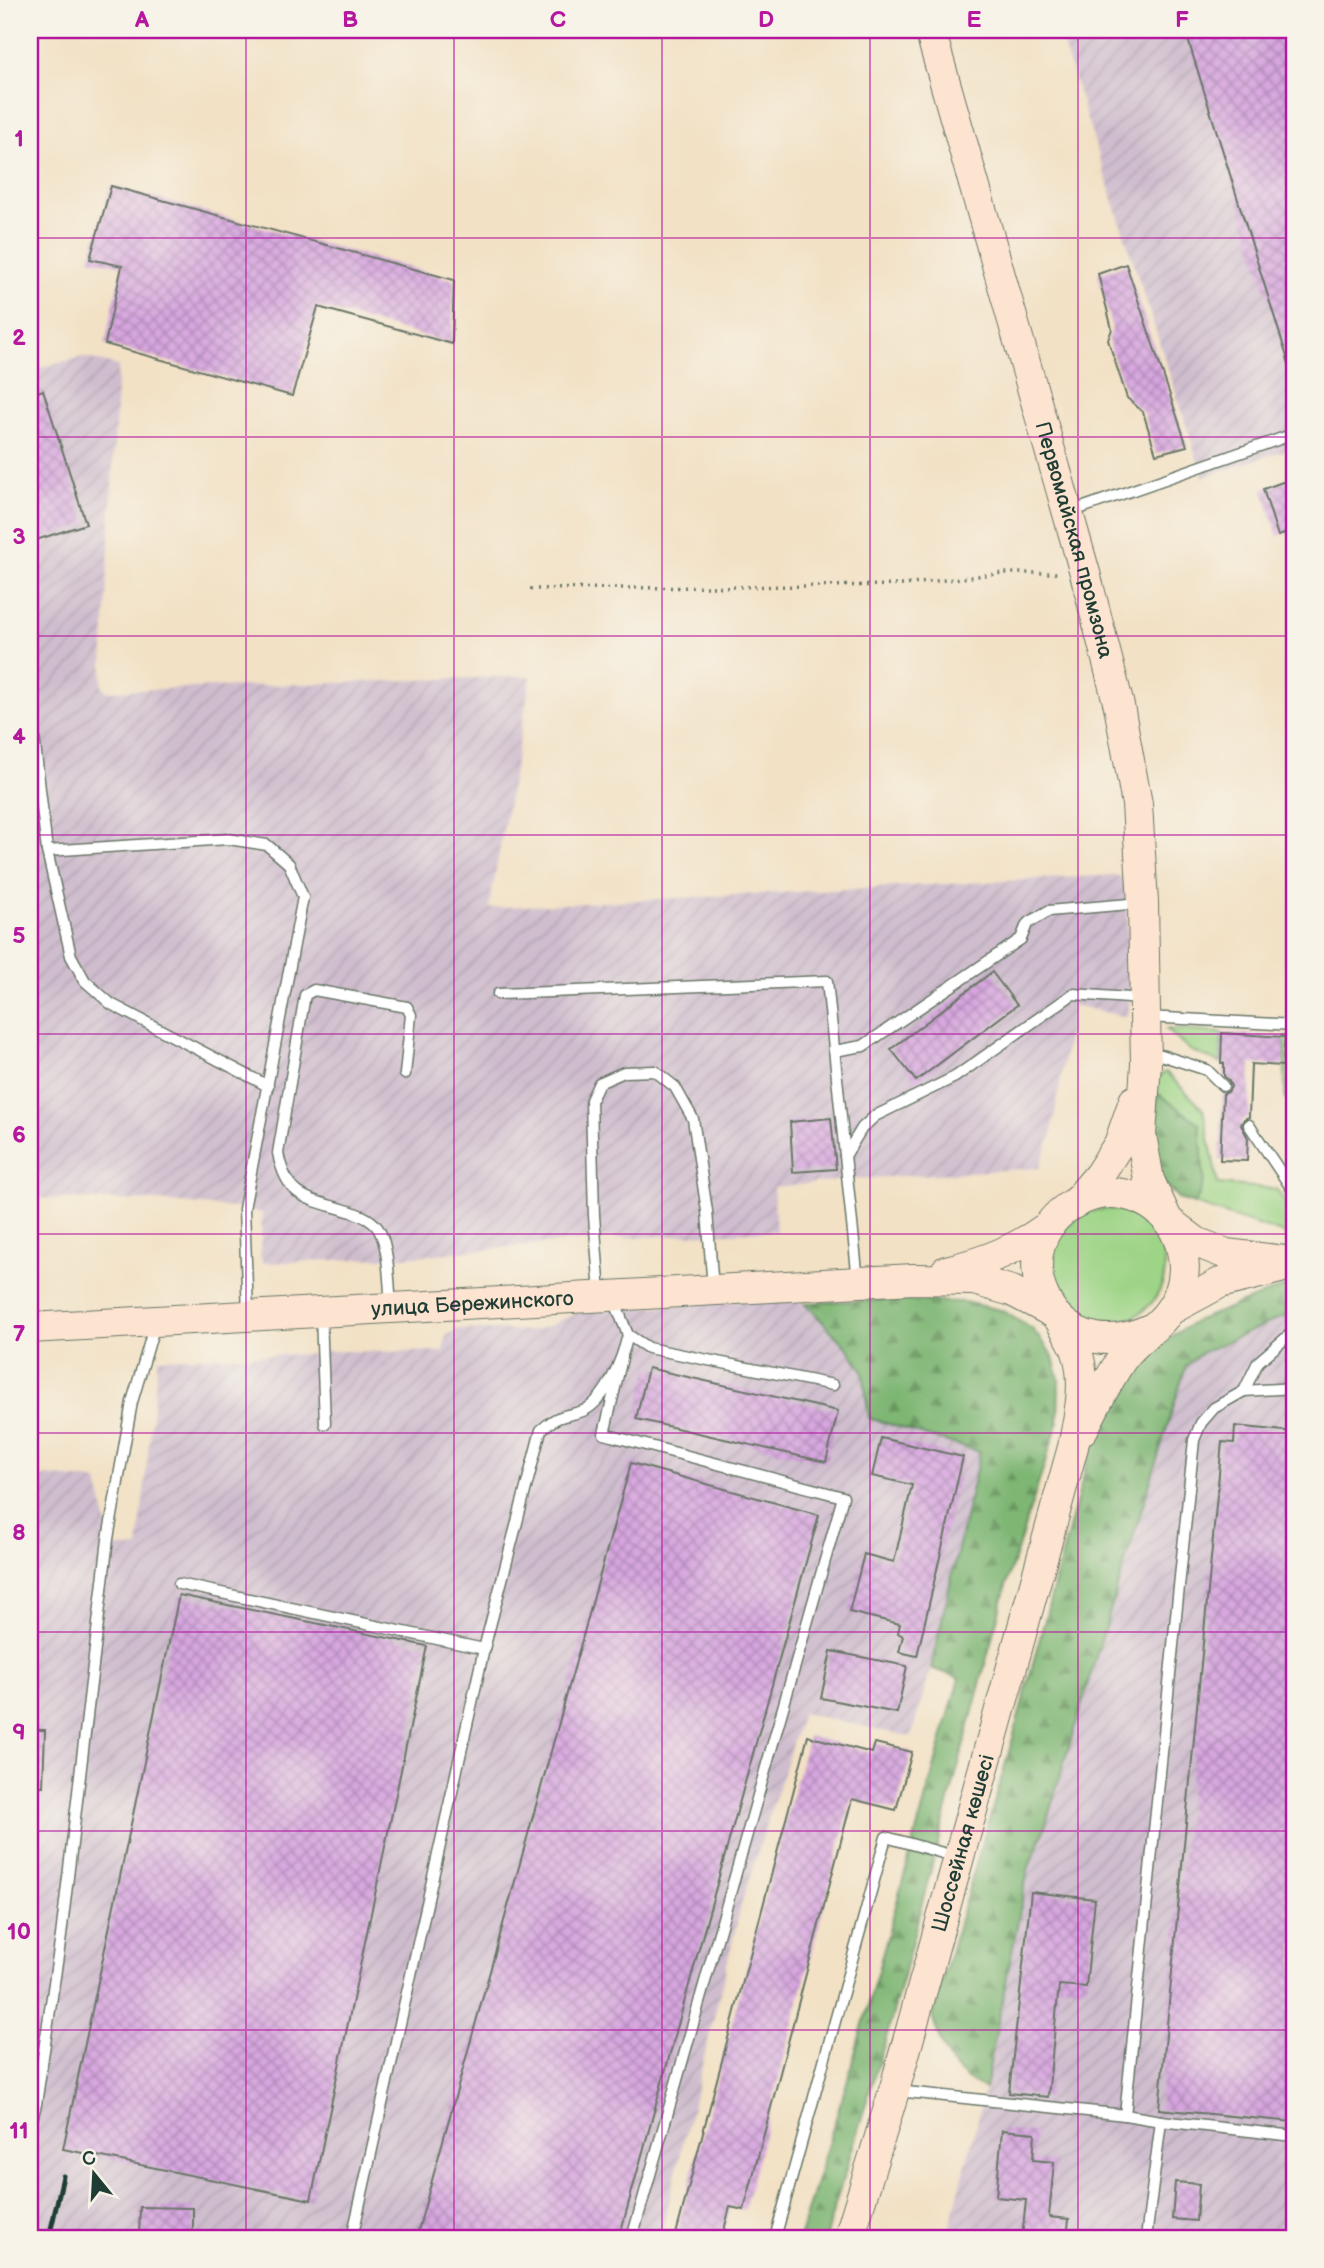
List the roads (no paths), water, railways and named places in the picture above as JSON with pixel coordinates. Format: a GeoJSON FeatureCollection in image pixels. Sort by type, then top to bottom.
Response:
{"type":"FeatureCollection","features":[{"type":"Feature","properties":{"kind":"main road","name":"Первомайская промзона"},"geometry":{"type":"LineString","coordinates":[[930,30],[1085,573],[1119,706],[1137,804],[1143,903],[1146,1057]]}},
{"type":"Feature","properties":{"kind":"main road"},"geometry":{"type":"LineString","coordinates":[[1073,1447],[1081,1406],[1082,1381],[1077,1350],[1040,1288],[1037,1272],[1042,1239],[1057,1216],[1076,1202],[1100,1175],[1119,1144],[1146,1057]]}},
{"type":"Feature","properties":{"kind":"main road"},"geometry":{"type":"LineString","coordinates":[[1073,1447],[1122,1358],[1160,1320],[1179,1295],[1185,1263],[1182,1246],[1149,1180],[1141,1135],[1146,1057]]}},
{"type":"Feature","properties":{"kind":"main road"},"geometry":{"type":"LineString","coordinates":[[1076,1202],[1102,1193],[1130,1195],[1156,1208],[1196,1242],[1226,1254],[1294,1264]]}},
{"type":"Feature","properties":{"kind":"main road"},"geometry":{"type":"LineString","coordinates":[[914,1279],[999,1256],[1050,1225]]}},
{"type":"Feature","properties":{"kind":"main road"},"geometry":{"type":"LineString","coordinates":[[914,1279],[974,1280],[1012,1292],[1088,1337],[1119,1340],[1160,1320],[1220,1283],[1294,1264]]}},
{"type":"Feature","properties":{"kind":"main road","name":"улица Бережинского"},"geometry":{"type":"LineString","coordinates":[[30,1328],[914,1279]]}},
{"type":"Feature","properties":{"kind":"main road","name":"Шоссейная көшесі"},"geometry":{"type":"LineString","coordinates":[[849,2238],[894,2091],[1073,1447]]}},
{"type":"Feature","properties":{"kind":"lane"},"geometry":{"type":"LineString","coordinates":[[1067,513],[1294,435]]}},
{"type":"Feature","properties":{"kind":"lane"},"geometry":{"type":"LineString","coordinates":[[30,701],[47,851],[71,956],[85,981],[111,1004],[268,1086]]}},
{"type":"Feature","properties":{"kind":"lane"},"geometry":{"type":"LineString","coordinates":[[47,851],[228,839],[267,845],[289,864],[303,897],[244,1209],[248,1315]]}},
{"type":"Feature","properties":{"kind":"lane"},"geometry":{"type":"LineString","coordinates":[[834,1051],[863,1046],[1021,939],[1027,924],[1048,911],[1143,903]]}},
{"type":"Feature","properties":{"kind":"lane"},"geometry":{"type":"LineString","coordinates":[[498,994],[827,981],[858,1281]]}},
{"type":"Feature","properties":{"kind":"lane"},"geometry":{"type":"LineString","coordinates":[[391,1306],[379,1230],[367,1217],[297,1194],[282,1173],[278,1153],[305,995],[314,990],[407,1007],[411,1015],[405,1074]]}},
{"type":"Feature","properties":{"kind":"lane"},"geometry":{"type":"LineString","coordinates":[[845,1156],[862,1128],[875,1116],[956,1077],[1073,994],[1146,1008],[1294,1025]]}},
{"type":"Feature","properties":{"kind":"lane"},"geometry":{"type":"LineString","coordinates":[[1146,1057],[1207,1070],[1223,1086]]}},
{"type":"Feature","properties":{"kind":"lane"},"geometry":{"type":"LineString","coordinates":[[713,1289],[707,1211],[693,1119],[675,1087],[655,1071],[624,1072],[599,1083],[592,1100],[594,1216],[606,1294],[628,1335],[648,1348],[832,1385]]}},
{"type":"Feature","properties":{"kind":"lane"},"geometry":{"type":"LineString","coordinates":[[1249,1125],[1294,1192]]}},
{"type":"Feature","properties":{"kind":"lane"},"geometry":{"type":"LineString","coordinates":[[321,1311],[325,1424]]}},
{"type":"Feature","properties":{"kind":"lane"},"geometry":{"type":"LineString","coordinates":[[30,2127],[36,2104],[61,1936],[108,1539],[132,1402],[155,1321]]}},
{"type":"Feature","properties":{"kind":"lane"},"geometry":{"type":"LineString","coordinates":[[1244,1391],[1258,1362],[1294,1331]]}},
{"type":"Feature","properties":{"kind":"lane"},"geometry":{"type":"LineString","coordinates":[[628,1335],[604,1434],[843,1497],[632,2238]]}},
{"type":"Feature","properties":{"kind":"lane"},"geometry":{"type":"LineString","coordinates":[[352,2238],[484,1649],[541,1430],[556,1418],[585,1410],[601,1394],[622,1358]]}},
{"type":"Feature","properties":{"kind":"lane"},"geometry":{"type":"LineString","coordinates":[[1125,2115],[1194,1440],[1201,1423],[1214,1408],[1244,1391],[1294,1388]]}},
{"type":"Feature","properties":{"kind":"lane"},"geometry":{"type":"LineString","coordinates":[[179,1584],[484,1649]]}},
{"type":"Feature","properties":{"kind":"lane"},"geometry":{"type":"LineString","coordinates":[[775,2238],[886,1836],[959,1857]]}},
{"type":"Feature","properties":{"kind":"lane"},"geometry":{"type":"LineString","coordinates":[[894,2091],[1294,2136]]}},
{"type":"Feature","properties":{"kind":"lane"},"geometry":{"type":"LineString","coordinates":[[1146,2238],[1161,2122]]}},
{"type":"Feature","properties":{"kind":"railway"},"geometry":{"type":"LineString","coordinates":[[49,2238],[63,2176]]}}]}
